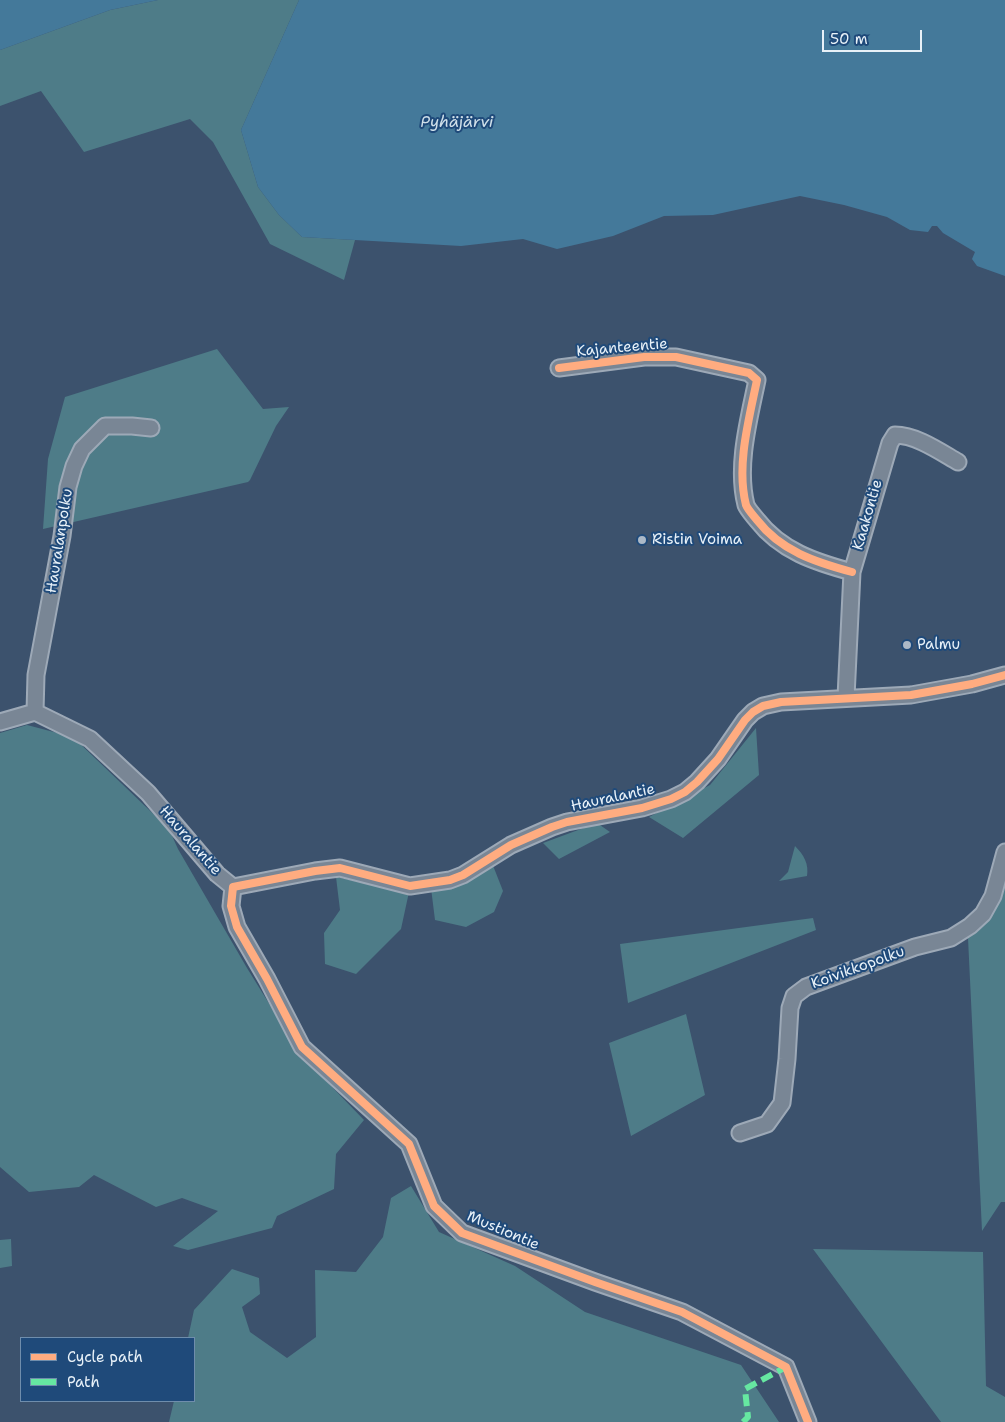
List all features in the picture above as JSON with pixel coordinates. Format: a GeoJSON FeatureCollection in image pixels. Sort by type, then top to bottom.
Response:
{"type":"FeatureCollection","features":[{"type":"Feature","properties":{"kind":"street","name":"Kajanteentie"},"geometry":{"type":"LineString","coordinates":[[559,368],[644,357],[676,357],[749,373],[754,376],[757,380],[744,438],[743,476],[746,506],[766,532],[794,553],[852,572]]}},
{"type":"Feature","properties":{"kind":"street","name":"Hauralanpolku"},"geometry":{"type":"LineString","coordinates":[[34,712],[36,675],[62,536],[68,487],[74,466],[82,449],[104,426],[151,428]]}},
{"type":"Feature","properties":{"kind":"street","name":"Kaakontie"},"geometry":{"type":"LineString","coordinates":[[846,697],[852,572],[887,451],[894,435],[910,438],[958,462]]}},
{"type":"Feature","properties":{"kind":"street","name":"Hauralantie"},"geometry":{"type":"LineString","coordinates":[[34,712],[90,739],[148,793],[218,874],[233,888],[315,871],[340,868],[410,886],[450,880],[463,876],[511,845],[552,827],[567,822],[642,808],[671,799],[685,792],[718,759],[745,720],[763,706],[782,702],[911,694],[972,684],[1005,675]]}},
{"type":"Feature","properties":{"kind":"street"},"geometry":{"type":"LineString","coordinates":[[0,722],[34,712]]}},
{"type":"Feature","properties":{"kind":"street","name":"Koivikkopolku"},"geometry":{"type":"LineString","coordinates":[[740,1133],[768,1124],[782,1103],[790,1008],[794,996],[806,987],[915,947],[951,938],[970,926],[983,914],[993,896],[1005,852]]}},
{"type":"Feature","properties":{"kind":"street","name":"Mustiontie"},"geometry":{"type":"LineString","coordinates":[[233,888],[231,906],[237,927],[267,979],[302,1047],[409,1144],[434,1206],[462,1232],[594,1282],[682,1312],[786,1366],[808,1422]]}},
{"type":"Feature","properties":{"kind":"green space"},"geometry":{"type":"Polygon","coordinates":[[[158,0],[299,0],[241,130],[258,187],[279,215],[302,237],[355,240],[344,280],[270,244],[213,142],[190,119],[84,152],[41,91],[0,106],[0,50],[110,10],[158,0]]]}},
{"type":"Feature","properties":{"kind":"green space"},"geometry":{"type":"Polygon","coordinates":[[[217,349],[263,409],[289,407],[276,426],[250,480],[43,529],[48,459],[65,397],[217,349]]]}},
{"type":"Feature","properties":{"kind":"green space"},"geometry":{"type":"Polygon","coordinates":[[[27,725],[73,737],[169,829],[178,849],[247,968],[301,1055],[364,1120],[336,1154],[334,1189],[277,1216],[272,1228],[188,1250],[173,1246],[218,1211],[182,1198],[156,1207],[94,1175],[79,1187],[29,1192],[0,1167],[0,733],[27,725]]]}},
{"type":"Feature","properties":{"kind":"green space"},"geometry":{"type":"Polygon","coordinates":[[[756,728],[759,775],[683,838],[649,817],[710,785],[756,728]]]}},
{"type":"Feature","properties":{"kind":"green space"},"geometry":{"type":"Polygon","coordinates":[[[597,823],[610,832],[559,859],[543,843],[597,823]]]}},
{"type":"Feature","properties":{"kind":"green space"},"geometry":{"type":"Polygon","coordinates":[[[795,846],[805,860],[807,876],[779,881],[788,872],[795,846]]]}},
{"type":"Feature","properties":{"kind":"green space"},"geometry":{"type":"Polygon","coordinates":[[[492,863],[503,891],[494,912],[466,927],[435,920],[431,888],[492,863]]]}},
{"type":"Feature","properties":{"kind":"green space"},"geometry":{"type":"Polygon","coordinates":[[[1005,871],[1005,1202],[1001,1202],[982,1231],[968,938],[965,932],[1005,871]]]}},
{"type":"Feature","properties":{"kind":"green space"},"geometry":{"type":"Polygon","coordinates":[[[336,877],[409,892],[401,929],[356,974],[325,964],[324,933],[340,910],[336,877]]]}},
{"type":"Feature","properties":{"kind":"green space"},"geometry":{"type":"Polygon","coordinates":[[[813,918],[816,930],[628,1003],[620,944],[813,918]]]}},
{"type":"Feature","properties":{"kind":"green space"},"geometry":{"type":"Polygon","coordinates":[[[686,1014],[705,1095],[631,1136],[609,1043],[686,1014]]]}},
{"type":"Feature","properties":{"kind":"green space"},"geometry":{"type":"Polygon","coordinates":[[[411,1186],[439,1232],[515,1266],[585,1312],[741,1365],[779,1422],[169,1422],[174,1402],[195,1402],[195,1337],[188,1337],[194,1310],[232,1269],[259,1278],[260,1294],[242,1307],[250,1332],[287,1358],[316,1337],[315,1270],[356,1272],[383,1237],[391,1198],[411,1186]]]}},
{"type":"Feature","properties":{"kind":"green space"},"geometry":{"type":"Polygon","coordinates":[[[11,1239],[12,1266],[0,1268],[0,1240],[11,1239]]]}},
{"type":"Feature","properties":{"kind":"green space"},"geometry":{"type":"Polygon","coordinates":[[[813,1249],[983,1252],[986,1386],[1005,1397],[1005,1422],[941,1422],[813,1249]]]}},
{"type":"Feature","properties":{"kind":"water"},"geometry":{"type":"Polygon","coordinates":[[[0,0],[158,0],[110,10],[0,50],[0,0]]]}},
{"type":"Feature","properties":{"kind":"water","name":"Pyhäjärvi"},"geometry":{"type":"Polygon","coordinates":[[[299,0],[1005,0],[1005,276],[977,266],[972,259],[975,252],[943,233],[937,226],[932,226],[928,232],[910,230],[887,217],[844,205],[800,196],[713,215],[664,216],[613,236],[557,249],[523,239],[461,246],[302,237],[279,215],[258,187],[241,130],[299,0]]]}},
{"type":"Feature","properties":{"kind":"marked path"},"geometry":{"type":"LineString","coordinates":[[743,1422],[748,1417],[745,1389],[786,1367]]}},
{"type":"Feature","properties":{"kind":"cycle path"},"geometry":{"type":"LineString","coordinates":[[559,368],[644,357],[676,357],[749,373],[757,380],[747,426],[743,459],[743,490],[747,507],[766,531],[788,547],[812,559],[852,572]]}},
{"type":"Feature","properties":{"kind":"cycle path"},"geometry":{"type":"LineString","coordinates":[[808,1422],[786,1367],[682,1312],[462,1233],[434,1206],[409,1144],[302,1047],[267,979],[237,927],[231,906],[233,887],[340,868],[410,886],[450,880],[463,875],[511,845],[552,827],[567,822],[642,808],[671,799],[685,792],[718,759],[745,720],[763,706],[781,702],[911,695],[972,684],[1005,675]]}},
{"type":"Feature","properties":{"kind":"place","name":"Ristin Voima"},"geometry":{"type":"Point","coordinates":[642,540]}},
{"type":"Feature","properties":{"kind":"place","name":"Palmu"},"geometry":{"type":"Point","coordinates":[907,645]}}]}
